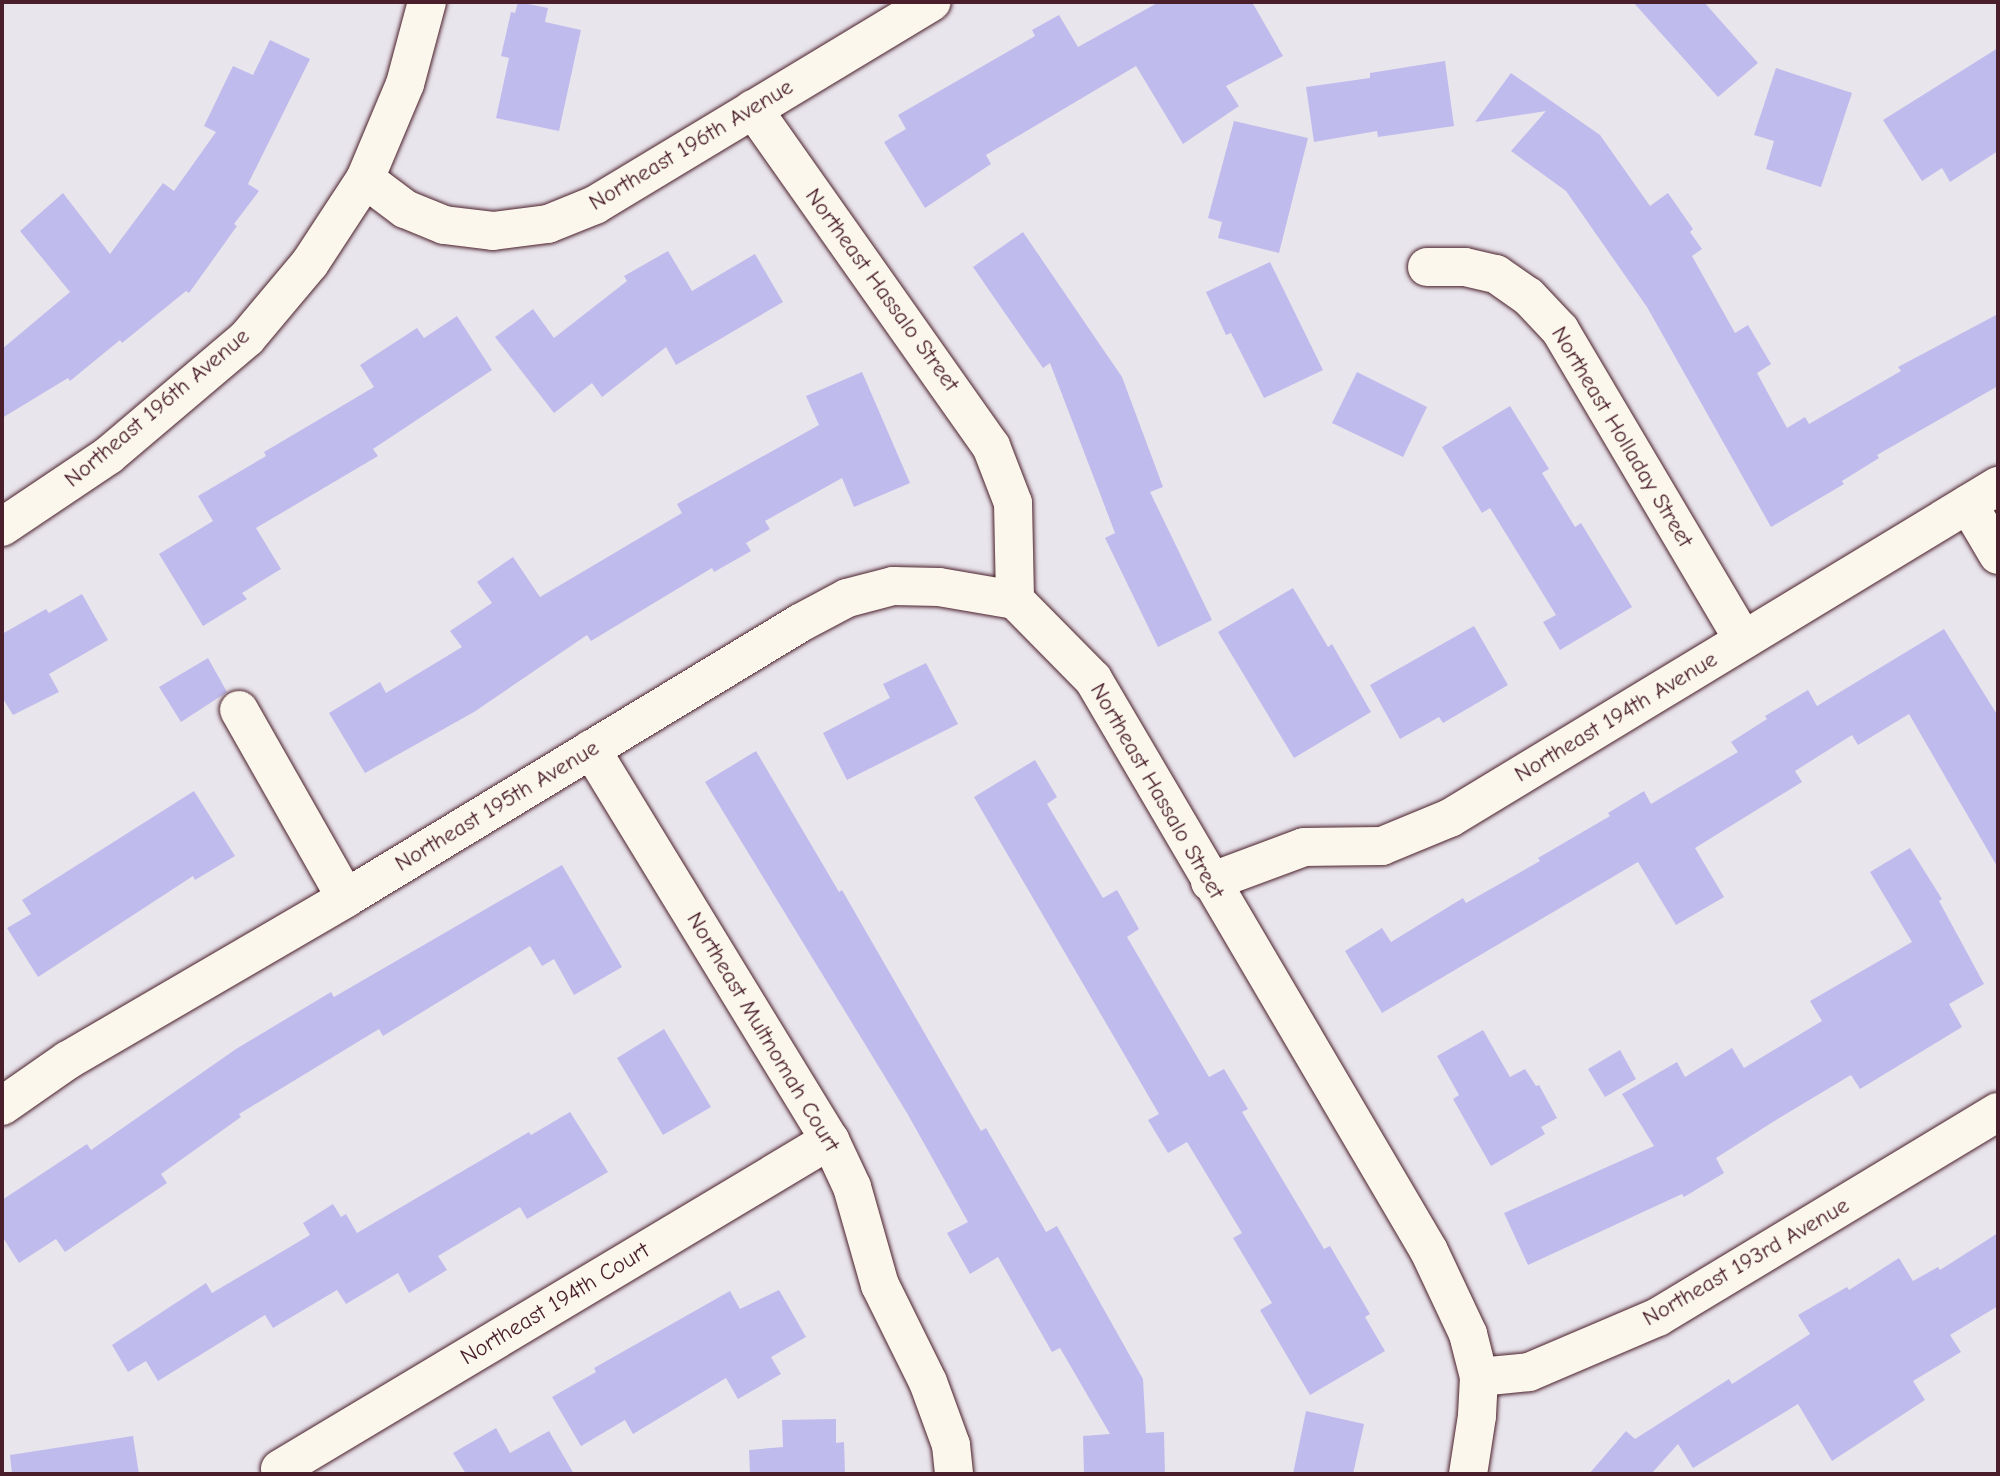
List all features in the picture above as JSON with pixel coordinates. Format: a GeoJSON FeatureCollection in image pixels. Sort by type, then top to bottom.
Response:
{"type":"FeatureCollection","features":[{"type":"Feature","properties":{"kind":"street"},"geometry":{"type":"LineString","coordinates":[[366,179],[405,84],[427,2]]}},
{"type":"Feature","properties":{"kind":"street","name":"Northeast 196th Avenue"},"geometry":{"type":"LineString","coordinates":[[2,527],[109,455],[247,338],[310,263],[366,179],[405,209],[444,225],[493,231],[548,223],[595,205],[931,2]]}},
{"type":"Feature","properties":{"kind":"street","name":"Northeast Hassalo Street"},"geometry":{"type":"LineString","coordinates":[[753,109],[991,446],[1013,503],[1015,600],[1093,679],[1429,1251],[1468,1334],[1479,1377],[1477,1416],[1468,1474]]}},
{"type":"Feature","properties":{"kind":"street","name":"Northeast Holladay Street"},"geometry":{"type":"LineString","coordinates":[[1427,267],[1465,267],[1496,274],[1528,296],[1560,330],[1742,640]]}},
{"type":"Feature","properties":{"kind":"street"},"geometry":{"type":"LineString","coordinates":[[1983,495],[1998,555]]}},
{"type":"Feature","properties":{"kind":"street","name":"Northeast 194th Avenue"},"geometry":{"type":"LineString","coordinates":[[1210,882],[1304,847],[1382,846],[1450,818],[1983,495]]}},
{"type":"Feature","properties":{"kind":"street","name":"Northeast 195th Avenue"},"geometry":{"type":"LineString","coordinates":[[2,1106],[68,1060],[346,898],[800,623],[847,598],[892,586],[916,586],[939,587],[1015,600]]}},
{"type":"Feature","properties":{"kind":"street"},"geometry":{"type":"LineString","coordinates":[[239,710],[346,898]]}},
{"type":"Feature","properties":{"kind":"street","name":"Northeast Multnomah Court"},"geometry":{"type":"LineString","coordinates":[[591,749],[830,1140],[852,1187],[880,1286],[900,1331],[928,1382],[951,1445],[954,1474]]}},
{"type":"Feature","properties":{"kind":"street","name":"Northeast 193rd Avenue"},"geometry":{"type":"LineString","coordinates":[[1479,1377],[1529,1372],[1658,1317],[1998,1112]]}},
{"type":"Feature","properties":{"kind":"street","name":"Northeast 194th Court"},"geometry":{"type":"LineString","coordinates":[[281,1469],[830,1140]]}},
{"type":"Feature","properties":{"kind":"building"},"geometry":{"type":"Polygon","coordinates":[[[518,2],[548,8],[545,22],[581,30],[559,131],[496,118],[509,58],[501,56],[511,12],[515,13],[518,2]]]}},
{"type":"Feature","properties":{"kind":"building"},"geometry":{"type":"Polygon","coordinates":[[[1159,2],[1252,2],[1283,56],[1226,86],[1239,106],[1183,144],[1136,66],[986,155],[991,164],[925,208],[884,142],[906,129],[898,115],[1035,36],[1032,30],[1059,15],[1078,47],[1159,2]]]}},
{"type":"Feature","properties":{"kind":"building"},"geometry":{"type":"Polygon","coordinates":[[[1633,2],[1704,2],[1758,63],[1718,97],[1633,2]]]}},
{"type":"Feature","properties":{"kind":"building"},"geometry":{"type":"Polygon","coordinates":[[[270,40],[310,59],[248,184],[259,191],[234,224],[237,226],[189,293],[186,291],[70,381],[68,378],[2,418],[2,349],[70,292],[20,231],[63,193],[110,254],[163,183],[174,191],[216,132],[204,126],[233,66],[253,75],[270,40]]]}},
{"type":"Feature","properties":{"kind":"building"},"geometry":{"type":"Polygon","coordinates":[[[1998,48],[1998,151],[1950,182],[1942,168],[1922,181],[1883,120],[1998,48]]]}},
{"type":"Feature","properties":{"kind":"building"},"geometry":{"type":"Polygon","coordinates":[[[1445,61],[1454,126],[1378,137],[1377,131],[1314,142],[1306,87],[1370,78],[1370,73],[1445,61]]]}},
{"type":"Feature","properties":{"kind":"building"},"geometry":{"type":"Polygon","coordinates":[[[1776,68],[1852,93],[1821,187],[1766,169],[1774,141],[1754,135],[1776,68]]]}},
{"type":"Feature","properties":{"kind":"building"},"geometry":{"type":"Polygon","coordinates":[[[1511,73],[1600,135],[1650,206],[1668,193],[1693,229],[1690,232],[1702,249],[1692,256],[1735,333],[1748,325],[1771,364],[1757,373],[1787,428],[1805,417],[1809,424],[1901,371],[1898,367],[1998,314],[1998,386],[1877,455],[1879,458],[1842,481],[1844,484],[1771,527],[1647,307],[1566,191],[1511,151],[1546,111],[1475,122],[1511,73]]]}},
{"type":"Feature","properties":{"kind":"building"},"geometry":{"type":"Polygon","coordinates":[[[1234,121],[1308,138],[1279,253],[1218,238],[1222,222],[1208,218],[1234,121]]]}},
{"type":"Feature","properties":{"kind":"building"},"geometry":{"type":"Polygon","coordinates":[[[1023,232],[1122,377],[1163,487],[1150,492],[1212,620],[1158,647],[1105,538],[1115,533],[1050,363],[1043,368],[973,267],[1023,232]]]}},
{"type":"Feature","properties":{"kind":"building"},"geometry":{"type":"Polygon","coordinates":[[[668,251],[692,291],[755,254],[783,302],[676,365],[666,347],[602,397],[592,383],[554,413],[495,337],[533,309],[554,338],[627,281],[624,276],[668,251]]]}},
{"type":"Feature","properties":{"kind":"building"},"geometry":{"type":"Polygon","coordinates":[[[1270,262],[1323,370],[1264,398],[1231,333],[1226,335],[1206,292],[1270,262]]]}},
{"type":"Feature","properties":{"kind":"building"},"geometry":{"type":"Polygon","coordinates":[[[457,316],[492,370],[373,449],[378,456],[256,528],[281,569],[242,593],[247,599],[203,626],[159,554],[213,521],[198,496],[266,456],[264,452],[374,387],[360,365],[417,328],[424,338],[457,316]]]}},
{"type":"Feature","properties":{"kind":"building"},"geometry":{"type":"Polygon","coordinates":[[[862,372],[910,483],[854,507],[842,478],[765,521],[770,529],[746,543],[751,551],[714,572],[712,568],[591,641],[587,635],[474,712],[365,773],[329,713],[380,682],[386,693],[462,647],[450,631],[492,603],[477,582],[513,557],[540,597],[682,513],[677,504],[819,425],[806,396],[862,372]]]}},
{"type":"Feature","properties":{"kind":"building"},"geometry":{"type":"Polygon","coordinates":[[[1357,372],[1427,407],[1403,457],[1332,423],[1357,372]]]}},
{"type":"Feature","properties":{"kind":"building"},"geometry":{"type":"Polygon","coordinates":[[[1510,406],[1549,469],[1542,473],[1575,527],[1581,523],[1632,607],[1560,650],[1543,622],[1556,615],[1490,508],[1482,513],[1442,447],[1510,406]]]}},
{"type":"Feature","properties":{"kind":"building"},"geometry":{"type":"Polygon","coordinates":[[[1293,588],[1328,647],[1332,644],[1371,712],[1294,758],[1218,632],[1293,588]]]}},
{"type":"Feature","properties":{"kind":"building"},"geometry":{"type":"Polygon","coordinates":[[[82,594],[108,640],[49,674],[59,692],[13,715],[2,697],[2,634],[46,609],[49,613],[82,594]]]}},
{"type":"Feature","properties":{"kind":"building"},"geometry":{"type":"Polygon","coordinates":[[[1474,626],[1508,685],[1443,723],[1439,717],[1400,739],[1370,685],[1474,626]]]}},
{"type":"Feature","properties":{"kind":"building"},"geometry":{"type":"Polygon","coordinates":[[[1944,629],[1998,716],[1998,868],[1909,714],[1858,745],[1852,735],[1795,771],[1802,782],[1695,848],[1724,897],[1676,925],[1638,862],[1382,1013],[1345,951],[1382,928],[1391,942],[1463,898],[1466,903],[1540,861],[1538,858],[1610,816],[1608,813],[1644,791],[1651,804],[1738,752],[1731,742],[1767,719],[1765,716],[1808,690],[1817,706],[1944,629]]]}},
{"type":"Feature","properties":{"kind":"building"},"geometry":{"type":"Polygon","coordinates":[[[208,658],[227,692],[181,722],[159,687],[208,658]]]}},
{"type":"Feature","properties":{"kind":"building"},"geometry":{"type":"Polygon","coordinates":[[[926,663],[958,724],[847,780],[823,733],[890,698],[883,684],[926,663]]]}},
{"type":"Feature","properties":{"kind":"building"},"geometry":{"type":"Polygon","coordinates":[[[756,751],[839,892],[842,890],[981,1131],[986,1128],[1046,1232],[1057,1226],[1143,1379],[1146,1433],[1164,1432],[1165,1474],[1084,1474],[1083,1436],[1110,1434],[1060,1348],[1052,1352],[998,1257],[970,1274],[947,1233],[968,1222],[907,1113],[705,782],[756,751]]]}},
{"type":"Feature","properties":{"kind":"building"},"geometry":{"type":"Polygon","coordinates":[[[1035,760],[1057,797],[1047,804],[1103,898],[1117,890],[1139,929],[1127,937],[1209,1077],[1224,1069],[1248,1109],[1242,1112],[1324,1249],[1330,1246],[1370,1314],[1365,1317],[1385,1351],[1310,1395],[1260,1310],[1272,1303],[1233,1238],[1242,1233],[1187,1142],[1168,1153],[1148,1120],[1159,1114],[974,797],[1035,760]]]}},
{"type":"Feature","properties":{"kind":"building"},"geometry":{"type":"Polygon","coordinates":[[[194,791],[235,856],[195,880],[193,876],[38,977],[7,928],[31,914],[22,900],[194,791]]]}},
{"type":"Feature","properties":{"kind":"building"},"geometry":{"type":"Polygon","coordinates":[[[1910,848],[1942,899],[1939,901],[1984,984],[1949,1004],[1962,1027],[1860,1089],[1851,1075],[1776,1120],[1716,1158],[1724,1173],[1684,1197],[1682,1194],[1528,1265],[1504,1213],[1654,1146],[1622,1094],[1677,1062],[1685,1077],[1732,1048],[1744,1068],[1822,1021],[1810,1001],[1912,942],[1870,872],[1910,848]]]}},
{"type":"Feature","properties":{"kind":"building"},"geometry":{"type":"Polygon","coordinates":[[[562,865],[622,967],[574,995],[554,959],[542,966],[530,946],[383,1036],[379,1029],[239,1114],[241,1117],[161,1174],[167,1183],[65,1252],[56,1239],[19,1263],[2,1236],[2,1200],[87,1144],[91,1150],[236,1049],[331,992],[334,997],[562,865]]]}},
{"type":"Feature","properties":{"kind":"building"},"geometry":{"type":"Polygon","coordinates":[[[664,1029],[711,1107],[663,1135],[617,1058],[664,1029]]]}},
{"type":"Feature","properties":{"kind":"building"},"geometry":{"type":"Polygon","coordinates":[[[1483,1030],[1510,1077],[1525,1069],[1536,1086],[1539,1085],[1557,1118],[1541,1127],[1545,1134],[1491,1166],[1453,1099],[1459,1095],[1437,1056],[1483,1030]]]}},
{"type":"Feature","properties":{"kind":"building"},"geometry":{"type":"Polygon","coordinates":[[[1620,1050],[1636,1079],[1605,1097],[1588,1069],[1620,1050]]]}},
{"type":"Feature","properties":{"kind":"building"},"geometry":{"type":"Polygon","coordinates":[[[570,1112],[608,1172],[527,1219],[520,1207],[438,1256],[447,1270],[409,1293],[398,1273],[346,1304],[337,1290],[273,1328],[265,1315],[158,1381],[146,1361],[128,1372],[112,1345],[206,1283],[212,1293],[310,1235],[303,1223],[333,1204],[341,1217],[346,1214],[357,1233],[529,1132],[531,1135],[570,1112]]]}},
{"type":"Feature","properties":{"kind":"building"},"geometry":{"type":"Polygon","coordinates":[[[1998,1233],[1998,1306],[1950,1335],[1961,1352],[1913,1381],[1925,1400],[1832,1461],[1798,1404],[1693,1468],[1678,1444],[1651,1474],[1589,1474],[1626,1431],[1635,1439],[1729,1379],[1732,1384],[1810,1334],[1798,1315],[1847,1287],[1849,1290],[1899,1258],[1913,1281],[1938,1267],[1940,1270],[1998,1233]]]}},
{"type":"Feature","properties":{"kind":"building"},"geometry":{"type":"Polygon","coordinates":[[[779,1290],[806,1337],[771,1357],[781,1374],[738,1399],[726,1378],[633,1434],[625,1420],[581,1446],[552,1397],[596,1372],[594,1368],[730,1291],[740,1309],[779,1290]]]}},
{"type":"Feature","properties":{"kind":"building"},"geometry":{"type":"Polygon","coordinates":[[[1306,1411],[1364,1424],[1353,1474],[1293,1474],[1306,1411]]]}},
{"type":"Feature","properties":{"kind":"building"},"geometry":{"type":"Polygon","coordinates":[[[836,1419],[836,1443],[844,1442],[845,1474],[750,1474],[749,1450],[783,1447],[782,1420],[836,1419]]]}},
{"type":"Feature","properties":{"kind":"building"},"geometry":{"type":"Polygon","coordinates":[[[496,1428],[510,1453],[549,1431],[574,1474],[466,1474],[453,1453],[496,1428]]]}},
{"type":"Feature","properties":{"kind":"building"},"geometry":{"type":"Polygon","coordinates":[[[133,1436],[139,1474],[12,1474],[10,1455],[133,1436]]]}}]}
